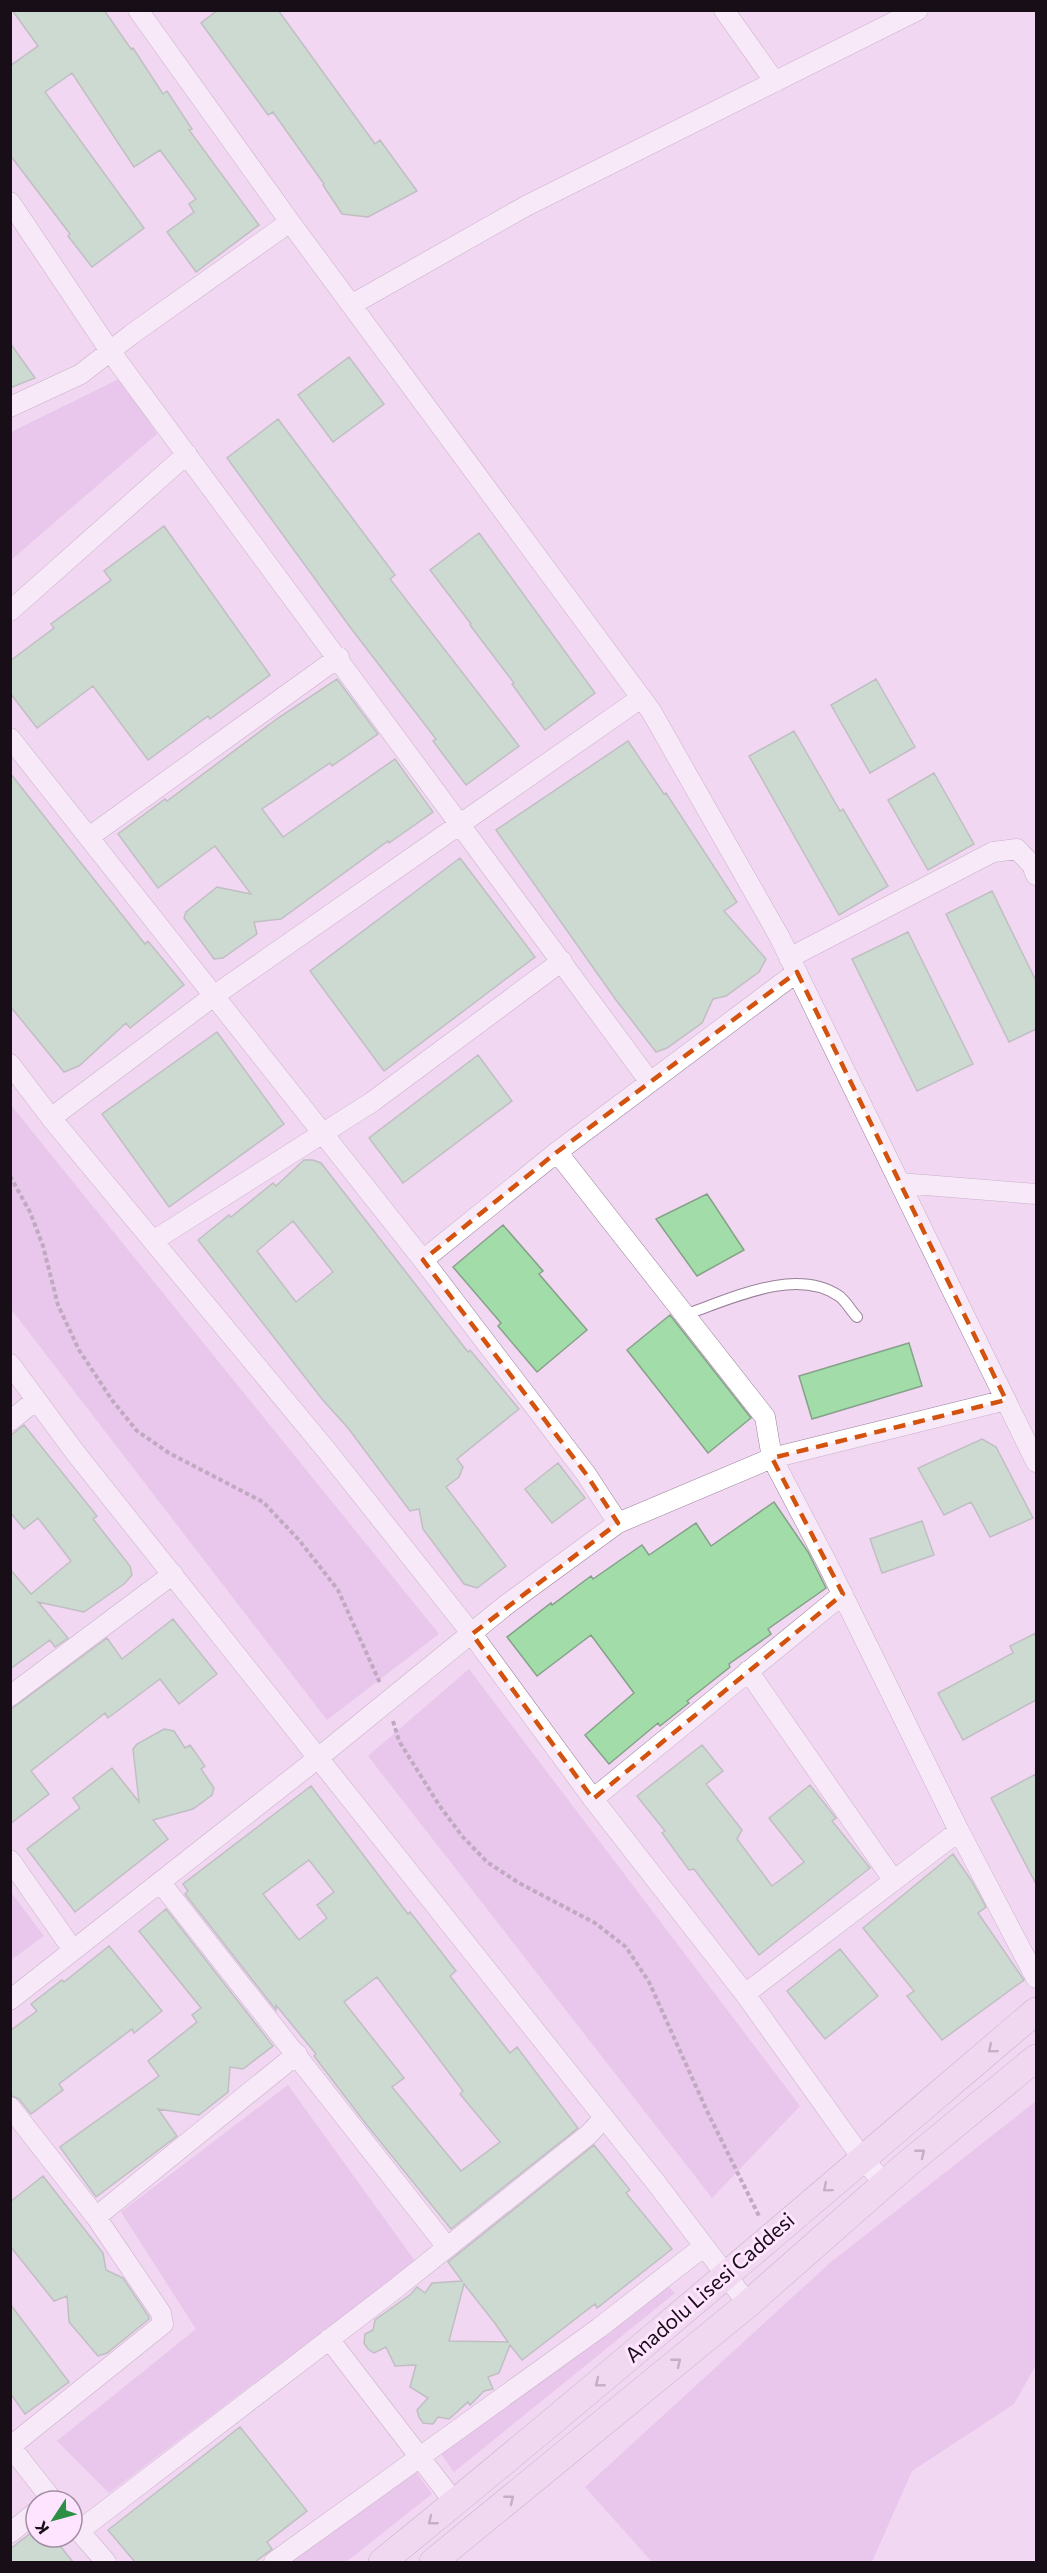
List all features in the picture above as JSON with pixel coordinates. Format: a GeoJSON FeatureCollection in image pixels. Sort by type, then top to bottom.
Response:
{"type":"FeatureCollection","features":[{"type":"Feature","properties":{"kind":"street"},"geometry":{"type":"LineString","coordinates":[[138,10],[290,222],[651,711],[793,965],[1036,1462]]}},
{"type":"Feature","properties":{"kind":"street"},"geometry":{"type":"LineString","coordinates":[[724,10],[774,82]]}},
{"type":"Feature","properties":{"kind":"street"},"geometry":{"type":"LineString","coordinates":[[351,304],[526,206],[918,10]]}},
{"type":"Feature","properties":{"kind":"street"},"geometry":{"type":"LineString","coordinates":[[10,202],[110,351],[339,657],[650,1082]]}},
{"type":"Feature","properties":{"kind":"street"},"geometry":{"type":"LineString","coordinates":[[10,408],[81,374],[290,222]]}},
{"type":"Feature","properties":{"kind":"street"},"geometry":{"type":"LineString","coordinates":[[10,611],[188,454]]}},
{"type":"Feature","properties":{"kind":"street"},"geometry":{"type":"LineString","coordinates":[[89,837],[339,657]]}},
{"type":"Feature","properties":{"kind":"street"},"geometry":{"type":"LineString","coordinates":[[51,1118],[215,995],[641,698]]}},
{"type":"Feature","properties":{"kind":"street"},"geometry":{"type":"LineString","coordinates":[[10,738],[215,995],[322,1136],[423,1260],[586,1474],[618,1523]]}},
{"type":"Feature","properties":{"kind":"street"},"geometry":{"type":"LineString","coordinates":[[423,1260],[557,1152],[650,1082],[793,965],[993,852],[1017,849],[1032,865],[1036,876]]}},
{"type":"Feature","properties":{"kind":"street"},"geometry":{"type":"LineString","coordinates":[[153,1241],[322,1136],[372,1102],[562,961]]}},
{"type":"Feature","properties":{"kind":"street"},"geometry":{"type":"LineString","coordinates":[[10,1064],[51,1118],[327,1451],[472,1634],[592,1799],[745,1994],[862,2158],[885,2184]]}},
{"type":"Feature","properties":{"kind":"street"},"geometry":{"type":"LineString","coordinates":[[557,1152],[765,1417],[772,1458],[843,1594],[959,1832],[1036,1978]]}},
{"type":"Feature","properties":{"kind":"street"},"geometry":{"type":"LineString","coordinates":[[900,1183],[1036,1194]]}},
{"type":"Feature","properties":{"kind":"street"},"geometry":{"type":"LineString","coordinates":[[10,1364],[318,1758],[657,2184],[748,2304]]}},
{"type":"Feature","properties":{"kind":"street"},"geometry":{"type":"LineString","coordinates":[[10,1421],[36,1400]]}},
{"type":"Feature","properties":{"kind":"street"},"geometry":{"type":"LineString","coordinates":[[10,2000],[472,1634],[618,1523],[772,1458],[1006,1401]]}},
{"type":"Feature","properties":{"kind":"street"},"geometry":{"type":"LineString","coordinates":[[10,1696],[173,1574]]}},
{"type":"Feature","properties":{"kind":"street"},"geometry":{"type":"LineString","coordinates":[[592,1799],[843,1594]]}},
{"type":"Feature","properties":{"kind":"street"},"geometry":{"type":"LineString","coordinates":[[748,1671],[894,1881]]}},
{"type":"Feature","properties":{"kind":"street"},"geometry":{"type":"LineString","coordinates":[[745,1994],[959,1832]]}},
{"type":"Feature","properties":{"kind":"street"},"geometry":{"type":"LineString","coordinates":[[10,1860],[73,1950]]}},
{"type":"Feature","properties":{"kind":"street"},"geometry":{"type":"LineString","coordinates":[[160,1882],[447,2247]]}},
{"type":"Feature","properties":{"kind":"street","name":"Anadolu Lisesi Caddesi"},"geometry":{"type":"LineString","coordinates":[[382,2562],[663,2330],[1036,2011]]}},
{"type":"Feature","properties":{"kind":"street"},"geometry":{"type":"LineString","coordinates":[[96,2217],[297,2054]]}},
{"type":"Feature","properties":{"kind":"street","name":"Anadolu Lisesi Caddesi"},"geometry":{"type":"LineString","coordinates":[[432,2562],[748,2304],[885,2184],[1036,2058]]}},
{"type":"Feature","properties":{"kind":"street"},"geometry":{"type":"LineString","coordinates":[[10,2107],[96,2217],[161,2313],[163,2324],[11,2446],[43,2489]]}},
{"type":"Feature","properties":{"kind":"street"},"geometry":{"type":"LineString","coordinates":[[84,2521],[329,2339],[588,2135],[604,2118]]}},
{"type":"Feature","properties":{"kind":"street"},"geometry":{"type":"LineString","coordinates":[[274,2562],[599,2328],[703,2247]]}},
{"type":"Feature","properties":{"kind":"street"},"geometry":{"type":"LineString","coordinates":[[329,2339],[455,2503]]}},
{"type":"Feature","properties":{"kind":"street"},"geometry":{"type":"LineString","coordinates":[[10,2533],[24,2522]]}},
{"type":"Feature","properties":{"kind":"street"},"geometry":{"type":"LineString","coordinates":[[84,2536],[106,2562]]}},
{"type":"Feature","properties":{"kind":"lane"},"geometry":{"type":"LineString","coordinates":[[684,1315],[757,1290],[806,1283],[839,1296],[857,1317]]}},
{"type":"Feature","properties":{"kind":"highlighted area"},"geometry":{"type":"Polygon","coordinates":[[[797,972],[1006,1400],[772,1458],[843,1594],[593,1799],[472,1634],[618,1523],[586,1474],[423,1260],[557,1152],[797,972]]]}},
{"type":"Feature","properties":{"kind":"shaded area"},"geometry":{"type":"Polygon","coordinates":[[[121,378],[157,434],[11,560],[11,432],[121,378]]]}},
{"type":"Feature","properties":{"kind":"shaded area"},"geometry":{"type":"Polygon","coordinates":[[[10,1104],[439,1634],[327,1720],[11,1309],[10,1104]]]}},
{"type":"Feature","properties":{"kind":"shaded area"},"geometry":{"type":"Polygon","coordinates":[[[469,1669],[800,2106],[712,2198],[368,1756],[469,1669]]]}},
{"type":"Feature","properties":{"kind":"shaded area"},"geometry":{"type":"Polygon","coordinates":[[[10,1891],[44,1936],[11,1960],[10,1960],[10,1891]]]}},
{"type":"Feature","properties":{"kind":"shaded area"},"geometry":{"type":"Polygon","coordinates":[[[288,2085],[415,2261],[109,2493],[57,2441],[196,2329],[121,2212],[288,2085]]]}},
{"type":"Feature","properties":{"kind":"shaded area"},"geometry":{"type":"Polygon","coordinates":[[[1036,2101],[1036,2365],[1014,2404],[912,2471],[872,2562],[652,2562],[585,2487],[831,2262],[1036,2101]]]}},
{"type":"Feature","properties":{"kind":"shaded area"},"geometry":{"type":"Polygon","coordinates":[[[668,2286],[675,2293],[454,2472],[441,2454],[668,2286]]]}},
{"type":"Feature","properties":{"kind":"shaded area"},"geometry":{"type":"Polygon","coordinates":[[[415,2470],[432,2494],[346,2562],[288,2562],[415,2470]]]}},
{"type":"Feature","properties":{"kind":"building"},"geometry":{"type":"Polygon","coordinates":[[[12,10],[104,10],[131,49],[133,48],[163,94],[167,91],[192,129],[189,130],[259,225],[196,272],[167,232],[194,212],[189,204],[196,199],[160,150],[134,167],[72,73],[45,92],[144,228],[92,267],[10,155],[10,66],[38,46],[12,10]]]}},
{"type":"Feature","properties":{"kind":"building"},"geometry":{"type":"Polygon","coordinates":[[[218,10],[278,10],[375,144],[380,140],[417,191],[368,217],[342,214],[324,184],[273,112],[268,115],[201,23],[218,10]]]}},
{"type":"Feature","properties":{"kind":"building"},"geometry":{"type":"Polygon","coordinates":[[[10,343],[35,378],[10,388],[10,343]]]}},
{"type":"Feature","properties":{"kind":"building"},"geometry":{"type":"Polygon","coordinates":[[[349,357],[384,404],[333,442],[298,395],[349,357]]]}},
{"type":"Feature","properties":{"kind":"building"},"geometry":{"type":"Polygon","coordinates":[[[278,419],[395,575],[390,579],[519,746],[466,785],[433,741],[436,739],[350,627],[227,458],[278,419]]]}},
{"type":"Feature","properties":{"kind":"building"},"geometry":{"type":"Polygon","coordinates":[[[164,526],[270,675],[210,719],[208,716],[148,760],[93,686],[37,728],[10,693],[10,661],[54,628],[51,624],[111,580],[104,571],[164,526]]]}},
{"type":"Feature","properties":{"kind":"building"},"geometry":{"type":"Polygon","coordinates":[[[479,533],[595,693],[545,730],[512,684],[514,683],[430,570],[479,533]]]}},
{"type":"Feature","properties":{"kind":"building"},"geometry":{"type":"Polygon","coordinates":[[[337,679],[378,734],[332,766],[330,763],[262,809],[283,837],[395,759],[433,812],[389,843],[388,841],[281,919],[254,922],[257,934],[223,958],[214,959],[184,918],[186,912],[217,887],[251,894],[215,846],[158,888],[118,834],[165,799],[167,801],[278,718],[337,679]]]}},
{"type":"Feature","properties":{"kind":"building"},"geometry":{"type":"Polygon","coordinates":[[[876,679],[915,747],[870,773],[831,705],[876,679]]]}},
{"type":"Feature","properties":{"kind":"building"},"geometry":{"type":"Polygon","coordinates":[[[794,731],[840,811],[843,809],[888,886],[839,915],[749,756],[794,731]]]}},
{"type":"Feature","properties":{"kind":"building"},"geometry":{"type":"Polygon","coordinates":[[[628,741],[664,794],[666,793],[737,902],[724,911],[766,959],[759,972],[726,996],[713,999],[702,1023],[667,1048],[656,1052],[616,1000],[496,830],[628,741]]]}},
{"type":"Feature","properties":{"kind":"building"},"geometry":{"type":"Polygon","coordinates":[[[10,773],[145,944],[148,941],[184,985],[130,1028],[126,1023],[79,1066],[64,1072],[10,1006],[10,773]]]}},
{"type":"Feature","properties":{"kind":"building"},"geometry":{"type":"Polygon","coordinates":[[[934,773],[974,844],[928,870],[888,800],[934,773]]]}},
{"type":"Feature","properties":{"kind":"building"},"geometry":{"type":"Polygon","coordinates":[[[460,858],[535,957],[384,1071],[310,971],[460,858]]]}},
{"type":"Feature","properties":{"kind":"building"},"geometry":{"type":"Polygon","coordinates":[[[992,891],[1036,981],[1036,1029],[1009,1042],[946,914],[992,891]]]}},
{"type":"Feature","properties":{"kind":"building"},"geometry":{"type":"Polygon","coordinates":[[[908,932],[973,1064],[917,1091],[852,959],[908,932]]]}},
{"type":"Feature","properties":{"kind":"building"},"geometry":{"type":"Polygon","coordinates":[[[217,1032],[284,1124],[169,1207],[102,1114],[217,1032]]]}},
{"type":"Feature","properties":{"kind":"building"},"geometry":{"type":"Polygon","coordinates":[[[478,1055],[512,1101],[403,1183],[369,1138],[478,1055]]]}},
{"type":"Feature","properties":{"kind":"building"},"geometry":{"type":"Polygon","coordinates":[[[304,1160],[321,1163],[468,1352],[470,1350],[519,1409],[457,1459],[463,1467],[459,1477],[446,1487],[506,1566],[477,1588],[464,1584],[423,1529],[419,1509],[410,1511],[348,1428],[322,1399],[198,1240],[273,1183],[276,1186],[304,1160]],[[293,1221],[257,1251],[296,1302],[333,1272],[293,1221]]]}},
{"type":"Feature","properties":{"kind":"building"},"geometry":{"type":"Polygon","coordinates":[[[707,1194],[744,1250],[697,1276],[656,1219],[707,1194]]]}},
{"type":"Feature","properties":{"kind":"building"},"geometry":{"type":"Polygon","coordinates":[[[503,1225],[543,1271],[539,1274],[587,1330],[537,1372],[498,1326],[501,1323],[453,1267],[503,1225]]]}},
{"type":"Feature","properties":{"kind":"building"},"geometry":{"type":"Polygon","coordinates":[[[670,1315],[751,1418],[708,1453],[627,1350],[670,1315]]]}},
{"type":"Feature","properties":{"kind":"building"},"geometry":{"type":"Polygon","coordinates":[[[909,1343],[922,1386],[812,1419],[799,1376],[909,1343]]]}},
{"type":"Feature","properties":{"kind":"building"},"geometry":{"type":"Polygon","coordinates":[[[24,1425],[97,1516],[93,1519],[130,1566],[132,1575],[124,1584],[84,1612],[38,1602],[68,1638],[55,1647],[50,1640],[10,1669],[10,1569],[31,1594],[71,1561],[38,1518],[24,1529],[10,1512],[10,1436],[24,1425]]]}},
{"type":"Feature","properties":{"kind":"building"},"geometry":{"type":"Polygon","coordinates":[[[982,1439],[996,1447],[1033,1518],[990,1537],[971,1502],[944,1515],[918,1468],[982,1439]]]}},
{"type":"Feature","properties":{"kind":"building"},"geometry":{"type":"Polygon","coordinates":[[[558,1463],[585,1498],[552,1523],[525,1489],[558,1463]]]}},
{"type":"Feature","properties":{"kind":"building"},"geometry":{"type":"Polygon","coordinates":[[[774,1502],[808,1552],[826,1588],[768,1629],[771,1634],[729,1664],[730,1667],[687,1701],[689,1703],[660,1726],[658,1723],[609,1764],[585,1735],[634,1693],[591,1635],[537,1676],[507,1637],[551,1603],[552,1605],[591,1576],[593,1579],[642,1545],[649,1555],[696,1523],[711,1546],[774,1502]]]}},
{"type":"Feature","properties":{"kind":"building"},"geometry":{"type":"Polygon","coordinates":[[[922,1521],[934,1555],[882,1573],[870,1539],[922,1521]]]}},
{"type":"Feature","properties":{"kind":"building"},"geometry":{"type":"Polygon","coordinates":[[[173,1619],[217,1674],[179,1704],[160,1679],[108,1718],[105,1713],[31,1771],[49,1794],[10,1824],[10,1710],[107,1638],[122,1659],[173,1619]]]}},
{"type":"Feature","properties":{"kind":"building"},"geometry":{"type":"Polygon","coordinates":[[[1036,1633],[1036,1700],[963,1740],[938,1693],[1013,1653],[1010,1646],[1036,1633]]]}},
{"type":"Feature","properties":{"kind":"building"},"geometry":{"type":"Polygon","coordinates":[[[164,1729],[174,1731],[185,1748],[190,1745],[205,1766],[201,1769],[214,1788],[212,1795],[193,1809],[153,1820],[168,1839],[75,1912],[27,1849],[80,1808],[73,1798],[112,1768],[139,1802],[133,1749],[137,1744],[164,1729]]]}},
{"type":"Feature","properties":{"kind":"building"},"geometry":{"type":"Polygon","coordinates":[[[702,1745],[723,1771],[706,1784],[742,1830],[737,1839],[772,1886],[804,1862],[769,1818],[810,1785],[836,1818],[832,1821],[870,1868],[759,1955],[694,1869],[689,1870],[662,1833],[665,1831],[637,1796],[702,1745]]]}},
{"type":"Feature","properties":{"kind":"building"},"geometry":{"type":"Polygon","coordinates":[[[1036,1774],[1036,1884],[991,1798],[1036,1774]]]}},
{"type":"Feature","properties":{"kind":"building"},"geometry":{"type":"Polygon","coordinates":[[[311,1786],[408,1914],[410,1912],[456,1971],[450,1976],[510,2053],[517,2047],[578,2128],[451,2229],[366,2124],[314,2056],[316,2054],[276,2005],[276,2010],[185,1894],[188,1891],[183,1884],[311,1786]],[[309,1860],[263,1894],[299,1940],[327,1918],[317,1905],[334,1892],[309,1860]],[[377,1977],[344,2002],[404,2078],[392,2087],[461,2171],[500,2142],[460,2094],[463,2091],[377,1977]]]}},
{"type":"Feature","properties":{"kind":"building"},"geometry":{"type":"Polygon","coordinates":[[[953,1854],[986,1907],[978,1913],[1024,1980],[942,2040],[907,1996],[914,1991],[863,1928],[953,1854]]]}},
{"type":"Feature","properties":{"kind":"building"},"geometry":{"type":"Polygon","coordinates":[[[166,1909],[273,2046],[243,2069],[230,2067],[228,2092],[199,2115],[158,2109],[177,2136],[96,2197],[60,2147],[159,2076],[148,2061],[197,2022],[192,2015],[201,2008],[139,1931],[166,1909]]]}},
{"type":"Feature","properties":{"kind":"building"},"geometry":{"type":"Polygon","coordinates":[[[109,1946],[162,2011],[134,2033],[132,2029],[59,2084],[63,2090],[31,2114],[19,2099],[10,2095],[10,2031],[37,2011],[31,2004],[62,1980],[64,1982],[109,1946]]]}},
{"type":"Feature","properties":{"kind":"building"},"geometry":{"type":"Polygon","coordinates":[[[840,1949],[878,1996],[825,2039],[787,1991],[840,1949]]]}},
{"type":"Feature","properties":{"kind":"building"},"geometry":{"type":"Polygon","coordinates":[[[594,2145],[630,2190],[626,2193],[672,2249],[597,2308],[595,2304],[522,2360],[510,2345],[499,2373],[488,2377],[493,2389],[484,2391],[470,2405],[468,2402],[449,2419],[438,2417],[433,2424],[423,2423],[417,2410],[428,2398],[410,2387],[416,2365],[395,2366],[386,2347],[374,2353],[368,2349],[364,2343],[365,2334],[373,2330],[375,2320],[417,2287],[425,2293],[432,2283],[462,2281],[448,2262],[594,2145]],[[464,2284],[449,2341],[508,2342],[464,2284]]]}},
{"type":"Feature","properties":{"kind":"building"},"geometry":{"type":"Polygon","coordinates":[[[43,2176],[103,2253],[106,2270],[123,2278],[149,2317],[107,2353],[98,2356],[69,2322],[67,2296],[54,2301],[10,2246],[10,2202],[43,2176]]]}},
{"type":"Feature","properties":{"kind":"building"},"geometry":{"type":"Polygon","coordinates":[[[10,2304],[69,2382],[25,2414],[10,2393],[10,2304]]]}},
{"type":"Feature","properties":{"kind":"building"},"geometry":{"type":"Polygon","coordinates":[[[240,2427],[307,2511],[267,2542],[272,2549],[255,2562],[135,2562],[108,2530],[240,2427]]]}},
{"type":"Feature","properties":{"kind":"building"},"geometry":{"type":"Polygon","coordinates":[[[24,2538],[24,2549],[63,2549],[73,2562],[10,2562],[10,2549],[24,2538]]]}}]}
